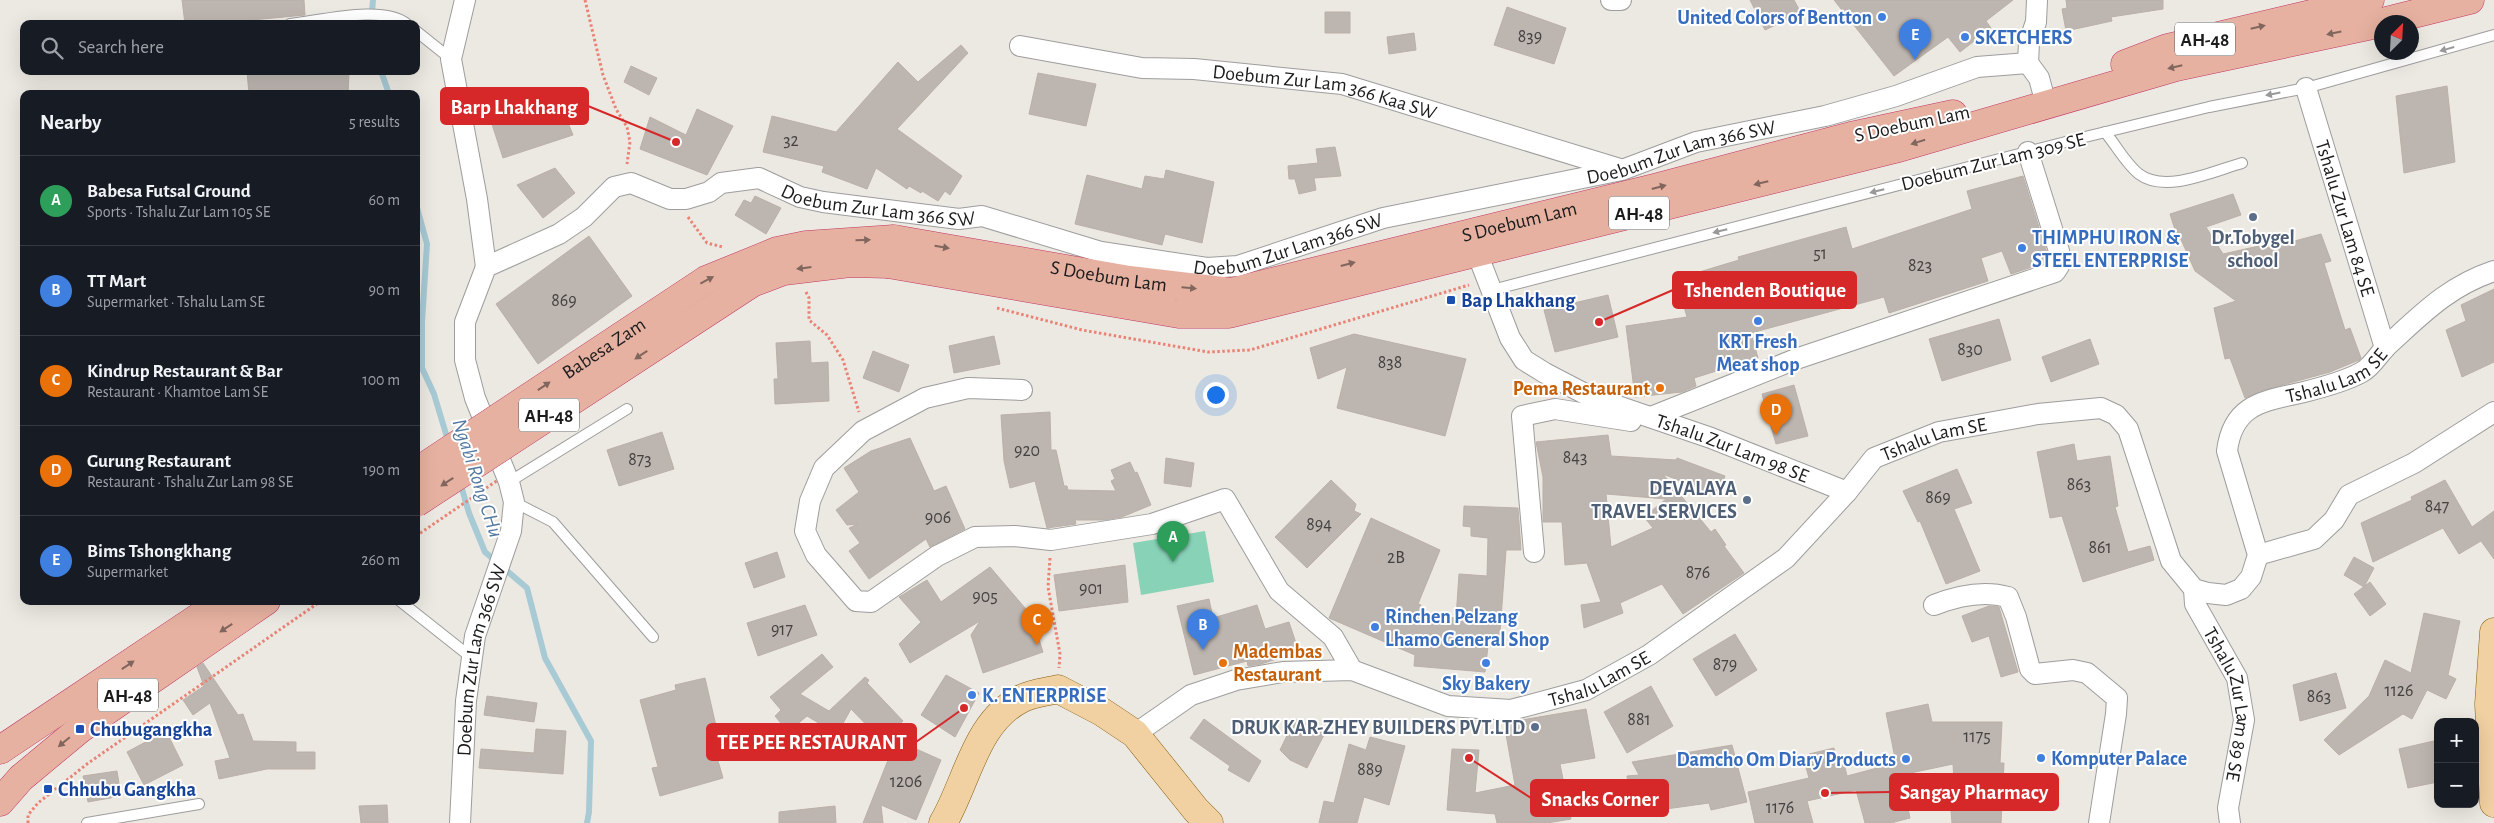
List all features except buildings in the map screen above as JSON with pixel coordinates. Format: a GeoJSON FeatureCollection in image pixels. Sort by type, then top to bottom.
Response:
{"type":"FeatureCollection","features":[{"type":"Feature","properties":{"kind":"highway","name":"S Doebum Lam"},"geometry":{"type":"LineString","coordinates":[[665,306],[706,280],[777,251],[806,245],[891,252],[1231,292],[1654,188],[1851,136],[2046,100],[2167,48],[2370,0]]}},
{"type":"Feature","properties":{"kind":"highway","name":"S Doebum Lam"},"geometry":{"type":"LineString","coordinates":[[2413,15],[2470,0]]}},
{"type":"Feature","properties":{"kind":"highway","name":"S Doebum Lam"},"geometry":{"type":"LineString","coordinates":[[682,328],[752,283],[784,271],[850,262],[891,252],[1179,314],[1229,314],[1894,149],[2046,100],[2176,67],[2374,25]]}},
{"type":"Feature","properties":{"kind":"highway","name":"Babesa Zam"},"geometry":{"type":"LineString","coordinates":[[420,469],[665,306]]}},
{"type":"Feature","properties":{"kind":"highway","name":"Babesa Zam"},"geometry":{"type":"LineString","coordinates":[[420,500],[682,328]]}},
{"type":"Feature","properties":{"kind":"highway","name":"AH-48"},"geometry":{"type":"LineString","coordinates":[[0,750],[217,605]]}},
{"type":"Feature","properties":{"kind":"highway","name":"AH-48"},"geometry":{"type":"LineString","coordinates":[[0,802],[21,778],[80,728],[260,605]]}},
{"type":"Feature","properties":{"kind":"main road"},"geometry":{"type":"LineString","coordinates":[[2494,632],[2489,704],[2494,803]]}},
{"type":"Feature","properties":{"kind":"main road"},"geometry":{"type":"LineString","coordinates":[[942,823],[980,740],[998,715],[1021,698],[1058,689],[1102,712],[1135,734],[1196,810],[1210,823]]}},
{"type":"Feature","properties":{"kind":"street"},"geometry":{"type":"LineString","coordinates":[[465,0],[451,58],[477,199],[486,268],[559,234],[584,217],[614,187],[631,183]]}},
{"type":"Feature","properties":{"kind":"street"},"geometry":{"type":"LineString","coordinates":[[1611,0],[1621,0]]}},
{"type":"Feature","properties":{"kind":"street"},"geometry":{"type":"LineString","coordinates":[[2037,0],[2036,22],[2029,42],[2028,63],[2039,78],[2046,100]]}},
{"type":"Feature","properties":{"kind":"street","name":"Doebum Zur Lam 366 Kaa SW"},"geometry":{"type":"LineString","coordinates":[[1020,46],[1142,68],[1194,69],[1342,84],[1622,170]]}},
{"type":"Feature","properties":{"kind":"street","name":"Doebum Zur Lam 366 SW"},"geometry":{"type":"LineString","coordinates":[[631,183],[670,199],[686,198],[709,192],[721,183],[759,178],[800,197],[823,202],[959,219],[982,216],[1101,252],[1206,268],[1238,266],[1383,218],[1622,170],[1696,142],[1825,116],[1896,96],[1977,67],[2028,63]]}},
{"type":"Feature","properties":{"kind":"street","name":"Tshalu Zur Lam 84 SE"},"geometry":{"type":"LineString","coordinates":[[2306,88],[2385,348]]}},
{"type":"Feature","properties":{"kind":"street"},"geometry":{"type":"LineString","coordinates":[[1651,417],[1796,359],[2055,272],[2060,266],[2059,251],[2028,152]]}},
{"type":"Feature","properties":{"kind":"street","name":"Tshalu Zur Lam 98 SE"},"geometry":{"type":"LineString","coordinates":[[1477,253],[1510,338],[1524,360],[1564,385],[1591,397],[1683,428],[1847,492]]}},
{"type":"Feature","properties":{"kind":"street","name":"Doebum Zur Lam 366 SW"},"geometry":{"type":"LineString","coordinates":[[460,823],[466,701],[475,636],[511,531],[514,502],[507,479],[475,398],[465,360],[466,322],[486,268]]}},
{"type":"Feature","properties":{"kind":"street","name":"Tshalu Lam SE"},"geometry":{"type":"LineString","coordinates":[[2258,555],[2227,451],[2229,437],[2240,416],[2266,400],[2307,392],[2362,372],[2385,348],[2445,295],[2473,278],[2494,271]]}},
{"type":"Feature","properties":{"kind":"street"},"geometry":{"type":"LineString","coordinates":[[1022,390],[968,388],[925,398],[863,431],[824,468],[810,501],[805,531],[816,555],[856,601],[871,602],[937,556],[975,537],[1015,536],[1051,540],[1152,524],[1225,500],[1279,591],[1333,637],[1352,670]]}},
{"type":"Feature","properties":{"kind":"street","name":"Tshalu Lam SE"},"geometry":{"type":"LineString","coordinates":[[1135,734],[1191,696],[1236,680],[1283,672],[1352,670],[1448,706],[1510,710],[1586,690],[1649,656],[1786,558],[1847,492],[1874,458],[1939,432],[2038,414],[2100,408],[2116,415],[2128,429],[2171,560],[2194,589]]}},
{"type":"Feature","properties":{"kind":"street"},"geometry":{"type":"LineString","coordinates":[[1534,552],[1522,416],[1555,409],[1683,428]]}},
{"type":"Feature","properties":{"kind":"street"},"geometry":{"type":"LineString","coordinates":[[2194,589],[2208,593],[2226,594],[2241,589],[2251,577],[2258,555],[2314,539],[2334,520],[2349,495],[2414,463],[2494,412]]}},
{"type":"Feature","properties":{"kind":"street","name":"Tshalu Zur Lam 89 SE"},"geometry":{"type":"LineString","coordinates":[[2194,589],[2195,604],[2237,678],[2244,720],[2228,808],[2230,823]]}},
{"type":"Feature","properties":{"kind":"street"},"geometry":{"type":"LineString","coordinates":[[1934,605],[1950,599],[1987,593],[2008,597],[2019,626],[2030,669],[2035,674],[2073,670],[2087,673],[2117,698],[2098,823]]}},
{"type":"Feature","properties":{"kind":"lane"},"geometry":{"type":"LineString","coordinates":[[316,20],[349,15],[399,17],[402,20]]}},
{"type":"Feature","properties":{"kind":"lane"},"geometry":{"type":"LineString","coordinates":[[420,34],[451,58]]}},
{"type":"Feature","properties":{"kind":"lane","name":"Doebum Zur Lam 309 SE"},"geometry":{"type":"LineString","coordinates":[[1492,290],[2105,132],[2209,107],[2306,88],[2494,36]]}},
{"type":"Feature","properties":{"kind":"lane"},"geometry":{"type":"LineString","coordinates":[[2105,132],[2139,174],[2153,182],[2170,184],[2242,163]]}},
{"type":"Feature","properties":{"kind":"lane"},"geometry":{"type":"LineString","coordinates":[[507,479],[627,408]]}},
{"type":"Feature","properties":{"kind":"lane"},"geometry":{"type":"LineString","coordinates":[[514,502],[553,522],[653,636]]}},
{"type":"Feature","properties":{"kind":"lane"},"geometry":{"type":"LineString","coordinates":[[405,605],[472,658]]}},
{"type":"Feature","properties":{"kind":"lane"},"geometry":{"type":"LineString","coordinates":[[87,823],[199,804]]}},
{"type":"Feature","properties":{"kind":"path"},"geometry":{"type":"LineString","coordinates":[[585,0],[603,75],[616,110],[626,127],[630,142],[627,166],[631,183]]}},
{"type":"Feature","properties":{"kind":"path"},"geometry":{"type":"LineString","coordinates":[[683,211],[707,242],[729,249]]}},
{"type":"Feature","properties":{"kind":"path"},"geometry":{"type":"LineString","coordinates":[[804,287],[809,298],[809,320],[827,335],[843,360],[863,431]]}},
{"type":"Feature","properties":{"kind":"path"},"geometry":{"type":"LineString","coordinates":[[420,533],[507,479]]}},
{"type":"Feature","properties":{"kind":"path"},"geometry":{"type":"LineString","coordinates":[[1051,540],[1048,587],[1060,654],[1058,689]]}},
{"type":"Feature","properties":{"kind":"path"},"geometry":{"type":"LineString","coordinates":[[28,823],[28,816],[38,803],[87,764],[315,605]]}},
{"type":"Feature","properties":{"kind":"green space"},"geometry":{"type":"Polygon","coordinates":[[[1205,531],[1214,582],[1141,595],[1133,543],[1205,531]]]}},
{"type":"Feature","properties":{"kind":"waterway","name":"Ngabi Rong CHu"},"geometry":{"type":"LineString","coordinates":[[371,20],[373,0]]}},
{"type":"Feature","properties":{"kind":"waterway","name":"Ngabi Rong CHu"},"geometry":{"type":"LineString","coordinates":[[382,75],[388,90]]}},
{"type":"Feature","properties":{"kind":"waterway","name":"Ngabi Rong CHu"},"geometry":{"type":"LineString","coordinates":[[420,219],[427,244],[422,322],[422,368],[434,394],[449,444]]}},
{"type":"Feature","properties":{"kind":"waterway","name":"Ngabi Rong CHu"},"geometry":{"type":"LineString","coordinates":[[460,482],[469,513],[485,552],[527,588],[545,658],[591,741],[587,823]]}},
{"type":"Feature","properties":{"kind":"place","name":"United Colors of Bentton"},"geometry":{"type":"Point","coordinates":[1882,17]}},
{"type":"Feature","properties":{"kind":"place","name":"SKETCHERS"},"geometry":{"type":"Point","coordinates":[1965,37]}},
{"type":"Feature","properties":{"kind":"place","name":"Bims Tshongkhang"},"geometry":{"type":"Point","coordinates":[1915,60]}},
{"type":"Feature","properties":{"kind":"place","name":"Barp Lhakhang"},"geometry":{"type":"Point","coordinates":[676,142]}},
{"type":"Feature","properties":{"kind":"place","name":"Dr.Tobygel school"},"geometry":{"type":"Point","coordinates":[2253,217]}},
{"type":"Feature","properties":{"kind":"place","name":"THIMPHU IRON & STEEL ENTERPRISE"},"geometry":{"type":"Point","coordinates":[2022,248]}},
{"type":"Feature","properties":{"kind":"place","name":"Bap Lhakhang"},"geometry":{"type":"Point","coordinates":[1451,300]}},
{"type":"Feature","properties":{"kind":"place","name":"KRT Fresh Meat shop"},"geometry":{"type":"Point","coordinates":[1758,321]}},
{"type":"Feature","properties":{"kind":"place","name":"Tshenden Boutique"},"geometry":{"type":"Point","coordinates":[1599,322]}},
{"type":"Feature","properties":{"kind":"place","name":"Pema Restaurant"},"geometry":{"type":"Point","coordinates":[1660,388]}},
{"type":"Feature","properties":{"kind":"place","name":"Gurung Restaurant"},"geometry":{"type":"Point","coordinates":[1776,435]}},
{"type":"Feature","properties":{"kind":"place","name":"DEVALAYA TRAVEL SERVICES"},"geometry":{"type":"Point","coordinates":[1747,500]}},
{"type":"Feature","properties":{"kind":"place","name":"Babesa Futsal Ground"},"geometry":{"type":"Point","coordinates":[1173,562]}},
{"type":"Feature","properties":{"kind":"place","name":"Rinchen Pelzang Lhamo General Shop"},"geometry":{"type":"Point","coordinates":[1375,627]}},
{"type":"Feature","properties":{"kind":"place","name":"Kindrup Restaurant & Bar"},"geometry":{"type":"Point","coordinates":[1037,645]}},
{"type":"Feature","properties":{"kind":"place","name":"TT Mart"},"geometry":{"type":"Point","coordinates":[1203,650]}},
{"type":"Feature","properties":{"kind":"place","name":"Madembas Restaurant"},"geometry":{"type":"Point","coordinates":[1223,663]}},
{"type":"Feature","properties":{"kind":"place","name":"Sky Bakery"},"geometry":{"type":"Point","coordinates":[1486,663]}},
{"type":"Feature","properties":{"kind":"place","name":"K. ENTERPRISE"},"geometry":{"type":"Point","coordinates":[972,695]}},
{"type":"Feature","properties":{"kind":"place","name":"TEE PEE RESTAURANT"},"geometry":{"type":"Point","coordinates":[964,708]}},
{"type":"Feature","properties":{"kind":"place","name":"DRUK KAR-ZHEY BUILDERS PVT.LTD"},"geometry":{"type":"Point","coordinates":[1535,727]}},
{"type":"Feature","properties":{"kind":"place","name":"Chubugangkha"},"geometry":{"type":"Point","coordinates":[80,729]}},
{"type":"Feature","properties":{"kind":"place","name":"Snacks Corner"},"geometry":{"type":"Point","coordinates":[1469,758]}},
{"type":"Feature","properties":{"kind":"place","name":"Komputer Palace"},"geometry":{"type":"Point","coordinates":[2041,758]}},
{"type":"Feature","properties":{"kind":"place","name":"Damcho Om Diary Products"},"geometry":{"type":"Point","coordinates":[1906,759]}},
{"type":"Feature","properties":{"kind":"place","name":"Chhubu Gangkha"},"geometry":{"type":"Point","coordinates":[48,789]}},
{"type":"Feature","properties":{"kind":"place","name":"Sangay Pharmacy"},"geometry":{"type":"Point","coordinates":[1825,793]}}]}
